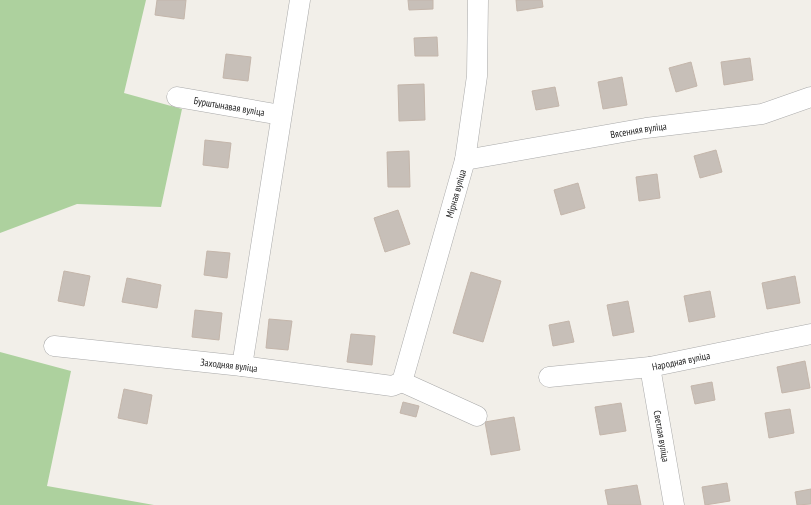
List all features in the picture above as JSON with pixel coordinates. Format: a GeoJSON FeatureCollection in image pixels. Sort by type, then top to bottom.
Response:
{"type":"FeatureCollection","features":[{"type":"Feature","properties":{"kind":"street"},"geometry":{"type":"LineString","coordinates":[[242,366],[300,0]]}},
{"type":"Feature","properties":{"kind":"street","name":"Мірная вуліца"},"geometry":{"type":"LineString","coordinates":[[402,382],[465,160],[477,76],[478,0]]}},
{"type":"Feature","properties":{"kind":"street","name":"Бурштынавая вуліца"},"geometry":{"type":"LineString","coordinates":[[177,97],[281,115]]}},
{"type":"Feature","properties":{"kind":"street","name":"Вясенняя вуліца"},"geometry":{"type":"LineString","coordinates":[[465,160],[646,128],[762,114],[811,97]]}},
{"type":"Feature","properties":{"kind":"street","name":"Народная вуліца"},"geometry":{"type":"LineString","coordinates":[[549,377],[650,367],[811,334]]}},
{"type":"Feature","properties":{"kind":"street","name":"Заходняя вуліца"},"geometry":{"type":"LineString","coordinates":[[54,346],[242,366],[392,386],[402,382]]}},
{"type":"Feature","properties":{"kind":"street","name":"Светлая вуліца"},"geometry":{"type":"LineString","coordinates":[[650,367],[674,505]]}},
{"type":"Feature","properties":{"kind":"street"},"geometry":{"type":"LineString","coordinates":[[402,382],[477,416]]}},
{"type":"Feature","properties":{"kind":"green space"},"geometry":{"type":"Polygon","coordinates":[[[0,0],[146,0],[124,93],[182,109],[161,207],[77,204],[0,233],[0,0]]]}},
{"type":"Feature","properties":{"kind":"green space"},"geometry":{"type":"Polygon","coordinates":[[[0,352],[71,371],[47,486],[154,505],[0,505],[0,352]]]}},
{"type":"Feature","properties":{"kind":"building"},"geometry":{"type":"Polygon","coordinates":[[[157,0],[186,0],[184,19],[155,15],[157,0]]]}},
{"type":"Feature","properties":{"kind":"building"},"geometry":{"type":"Polygon","coordinates":[[[408,0],[433,0],[433,9],[409,10],[408,0]]]}},
{"type":"Feature","properties":{"kind":"building"},"geometry":{"type":"Polygon","coordinates":[[[516,0],[542,0],[543,7],[517,11],[516,0]]]}},
{"type":"Feature","properties":{"kind":"building"},"geometry":{"type":"Polygon","coordinates":[[[437,37],[438,56],[415,56],[414,38],[437,37]]]}},
{"type":"Feature","properties":{"kind":"building"},"geometry":{"type":"Polygon","coordinates":[[[226,54],[251,57],[248,81],[223,78],[226,54]]]}},
{"type":"Feature","properties":{"kind":"building"},"geometry":{"type":"Polygon","coordinates":[[[750,58],[753,80],[724,85],[721,62],[750,58]]]}},
{"type":"Feature","properties":{"kind":"building"},"geometry":{"type":"Polygon","coordinates":[[[691,62],[697,86],[676,92],[669,68],[691,62]]]}},
{"type":"Feature","properties":{"kind":"building"},"geometry":{"type":"Polygon","coordinates":[[[622,77],[627,105],[603,109],[598,82],[622,77]]]}},
{"type":"Feature","properties":{"kind":"building"},"geometry":{"type":"Polygon","coordinates":[[[424,84],[425,120],[399,121],[398,85],[424,84]]]}},
{"type":"Feature","properties":{"kind":"building"},"geometry":{"type":"Polygon","coordinates":[[[555,87],[559,106],[536,110],[532,91],[555,87]]]}},
{"type":"Feature","properties":{"kind":"building"},"geometry":{"type":"Polygon","coordinates":[[[205,140],[231,143],[228,168],[203,165],[205,140]]]}},
{"type":"Feature","properties":{"kind":"building"},"geometry":{"type":"Polygon","coordinates":[[[716,150],[722,172],[700,178],[694,156],[716,150]]]}},
{"type":"Feature","properties":{"kind":"building"},"geometry":{"type":"Polygon","coordinates":[[[409,151],[410,187],[388,187],[387,152],[409,151]]]}},
{"type":"Feature","properties":{"kind":"building"},"geometry":{"type":"Polygon","coordinates":[[[657,174],[660,198],[639,201],[636,177],[657,174]]]}},
{"type":"Feature","properties":{"kind":"building"},"geometry":{"type":"Polygon","coordinates":[[[578,183],[585,208],[561,215],[554,190],[578,183]]]}},
{"type":"Feature","properties":{"kind":"building"},"geometry":{"type":"Polygon","coordinates":[[[398,210],[410,244],[385,252],[374,218],[398,210]]]}},
{"type":"Feature","properties":{"kind":"building"},"geometry":{"type":"Polygon","coordinates":[[[207,251],[230,253],[227,278],[204,275],[207,251]]]}},
{"type":"Feature","properties":{"kind":"building"},"geometry":{"type":"Polygon","coordinates":[[[64,271],[90,276],[84,306],[58,301],[64,271]]]}},
{"type":"Feature","properties":{"kind":"building"},"geometry":{"type":"Polygon","coordinates":[[[471,272],[501,281],[483,342],[453,333],[471,272]]]}},
{"type":"Feature","properties":{"kind":"building"},"geometry":{"type":"Polygon","coordinates":[[[795,276],[800,303],[767,309],[762,283],[795,276]]]}},
{"type":"Feature","properties":{"kind":"building"},"geometry":{"type":"Polygon","coordinates":[[[127,278],[161,285],[157,308],[122,302],[127,278]]]}},
{"type":"Feature","properties":{"kind":"building"},"geometry":{"type":"Polygon","coordinates":[[[710,291],[715,317],[689,322],[684,296],[710,291]]]}},
{"type":"Feature","properties":{"kind":"building"},"geometry":{"type":"Polygon","coordinates":[[[628,301],[634,332],[613,336],[607,305],[628,301]]]}},
{"type":"Feature","properties":{"kind":"building"},"geometry":{"type":"Polygon","coordinates":[[[195,310],[222,313],[219,340],[192,337],[195,310]]]}},
{"type":"Feature","properties":{"kind":"building"},"geometry":{"type":"Polygon","coordinates":[[[269,319],[292,321],[288,350],[266,348],[269,319]]]}},
{"type":"Feature","properties":{"kind":"building"},"geometry":{"type":"Polygon","coordinates":[[[569,321],[574,342],[553,346],[549,325],[569,321]]]}},
{"type":"Feature","properties":{"kind":"building"},"geometry":{"type":"Polygon","coordinates":[[[351,334],[375,336],[372,365],[347,362],[351,334]]]}},
{"type":"Feature","properties":{"kind":"building"},"geometry":{"type":"Polygon","coordinates":[[[805,361],[810,388],[782,393],[777,367],[805,361]]]}},
{"type":"Feature","properties":{"kind":"building"},"geometry":{"type":"Polygon","coordinates":[[[712,382],[715,400],[695,404],[691,386],[712,382]]]}},
{"type":"Feature","properties":{"kind":"building"},"geometry":{"type":"Polygon","coordinates":[[[124,389],[152,395],[147,424],[118,418],[124,389]]]}},
{"type":"Feature","properties":{"kind":"building"},"geometry":{"type":"Polygon","coordinates":[[[403,402],[419,406],[416,417],[400,413],[403,402]]]}},
{"type":"Feature","properties":{"kind":"building"},"geometry":{"type":"Polygon","coordinates":[[[621,403],[626,431],[600,435],[595,407],[621,403]]]}},
{"type":"Feature","properties":{"kind":"building"},"geometry":{"type":"Polygon","coordinates":[[[790,409],[794,433],[769,438],[765,413],[790,409]]]}},
{"type":"Feature","properties":{"kind":"building"},"geometry":{"type":"Polygon","coordinates":[[[514,417],[520,450],[491,455],[485,422],[514,417]]]}},
{"type":"Feature","properties":{"kind":"building"},"geometry":{"type":"Polygon","coordinates":[[[727,483],[730,501],[705,505],[702,487],[727,483]]]}},
{"type":"Feature","properties":{"kind":"building"},"geometry":{"type":"Polygon","coordinates":[[[637,485],[641,505],[608,505],[605,490],[637,485]]]}},
{"type":"Feature","properties":{"kind":"building"},"geometry":{"type":"Polygon","coordinates":[[[811,489],[811,504],[797,505],[795,492],[811,489]]]}}]}
